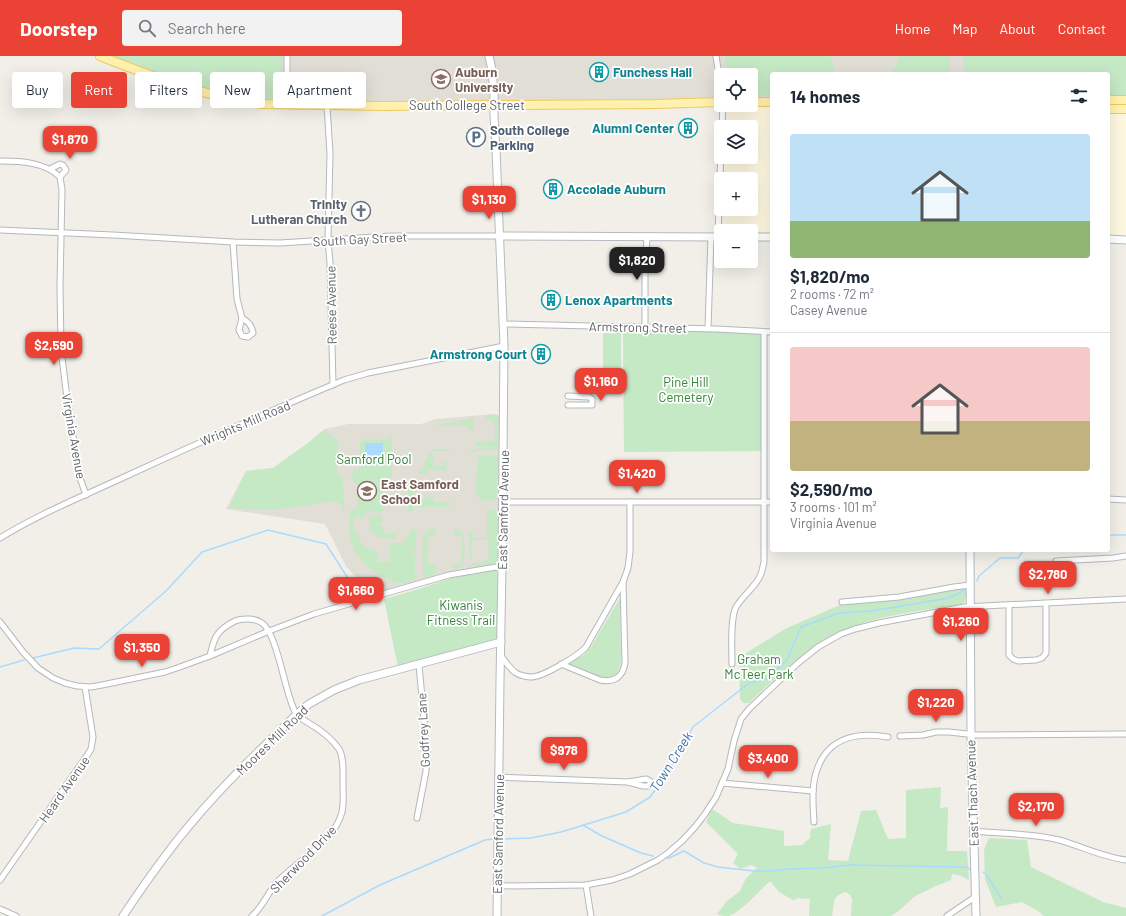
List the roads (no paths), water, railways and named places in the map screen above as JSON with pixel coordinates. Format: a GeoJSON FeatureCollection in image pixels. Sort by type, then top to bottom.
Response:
{"type":"FeatureCollection","features":[{"type":"Feature","properties":{"kind":"main road","name":"South College Street"},"geometry":{"type":"LineString","coordinates":[[100,56],[173,84],[207,94],[261,104],[273,104]]}},
{"type":"Feature","properties":{"kind":"main road"},"geometry":{"type":"LineString","coordinates":[[1110,100],[1126,100]]}},
{"type":"Feature","properties":{"kind":"main road","name":"South College Street"},"geometry":{"type":"LineString","coordinates":[[366,106],[655,104],[714,102]]}},
{"type":"Feature","properties":{"kind":"main road"},"geometry":{"type":"LineString","coordinates":[[758,102],[770,102]]}},
{"type":"Feature","properties":{"kind":"main road"},"geometry":{"type":"LineString","coordinates":[[1110,109],[1126,109]]}},
{"type":"Feature","properties":{"kind":"street"},"geometry":{"type":"LineString","coordinates":[[287,56],[287,72]]}},
{"type":"Feature","properties":{"kind":"street","name":"East Samford Avenue"},"geometry":{"type":"LineString","coordinates":[[489,56],[493,83],[504,346],[497,916]]}},
{"type":"Feature","properties":{"kind":"street"},"geometry":{"type":"LineString","coordinates":[[716,56],[718,68]]}},
{"type":"Feature","properties":{"kind":"street","name":"Reese Avenue"},"geometry":{"type":"LineString","coordinates":[[327,108],[330,154],[328,240],[330,263],[333,385]]}},
{"type":"Feature","properties":{"kind":"street"},"geometry":{"type":"LineString","coordinates":[[0,161],[26,162],[50,169],[60,177]]}},
{"type":"Feature","properties":{"kind":"street","name":"Virginia Avenue"},"geometry":{"type":"LineString","coordinates":[[50,169],[60,164],[66,170],[60,177],[62,190],[60,232],[61,349],[79,475],[86,495]]}},
{"type":"Feature","properties":{"kind":"street"},"geometry":{"type":"LineString","coordinates":[[718,224],[720,164]]}},
{"type":"Feature","properties":{"kind":"street","name":"South Gay Street"},"geometry":{"type":"LineString","coordinates":[[0,230],[280,243],[391,236],[714,237]]}},
{"type":"Feature","properties":{"kind":"street"},"geometry":{"type":"LineString","coordinates":[[644,328],[647,237]]}},
{"type":"Feature","properties":{"kind":"street"},"geometry":{"type":"LineString","coordinates":[[758,237],[770,237]]}},
{"type":"Feature","properties":{"kind":"street"},"geometry":{"type":"LineString","coordinates":[[1110,239],[1126,240]]}},
{"type":"Feature","properties":{"kind":"street"},"geometry":{"type":"LineString","coordinates":[[233,242],[237,299],[242,318]]}},
{"type":"Feature","properties":{"kind":"street"},"geometry":{"type":"LineString","coordinates":[[708,329],[714,268]]}},
{"type":"Feature","properties":{"kind":"street","name":"Armstrong Street"},"geometry":{"type":"LineString","coordinates":[[503,324],[770,332]]}},
{"type":"Feature","properties":{"kind":"street"},"geometry":{"type":"LineString","coordinates":[[732,664],[733,620],[735,608],[758,580],[764,562],[764,332]]}},
{"type":"Feature","properties":{"kind":"street","name":"Wrights Mill Road"},"geometry":{"type":"LineString","coordinates":[[0,538],[86,495],[192,446],[333,385],[368,373],[504,346]]}},
{"type":"Feature","properties":{"kind":"street"},"geometry":{"type":"LineString","coordinates":[[568,396],[589,397],[593,402],[592,405],[568,405]]}},
{"type":"Feature","properties":{"kind":"street"},"geometry":{"type":"LineString","coordinates":[[1110,499],[1126,500]]}},
{"type":"Feature","properties":{"kind":"street"},"geometry":{"type":"LineString","coordinates":[[503,502],[770,502]]}},
{"type":"Feature","properties":{"kind":"street"},"geometry":{"type":"LineString","coordinates":[[501,656],[516,673],[530,677],[544,673],[582,652],[623,582],[628,568],[630,557],[630,502]]}},
{"type":"Feature","properties":{"kind":"street","name":"East Thach Avenue"},"geometry":{"type":"LineString","coordinates":[[970,552],[971,734],[976,916]]}},
{"type":"Feature","properties":{"kind":"street"},"geometry":{"type":"LineString","coordinates":[[1056,561],[1126,556]]}},
{"type":"Feature","properties":{"kind":"street"},"geometry":{"type":"LineString","coordinates":[[0,622],[22,652],[38,668],[53,678],[65,683],[85,687],[165,672],[210,656],[314,614],[449,574],[502,566]]}},
{"type":"Feature","properties":{"kind":"street"},"geometry":{"type":"LineString","coordinates":[[561,664],[606,682],[618,678],[622,674],[625,663],[623,582]]}},
{"type":"Feature","properties":{"kind":"street"},"geometry":{"type":"LineString","coordinates":[[842,602],[899,597],[970,585]]}},
{"type":"Feature","properties":{"kind":"street"},"geometry":{"type":"LineString","coordinates":[[497,886],[586,885],[612,880],[630,874],[658,860],[668,853],[682,841],[705,814],[716,797],[728,769],[734,741],[741,719],[757,700],[798,663],[818,647],[841,634],[855,628],[879,623],[971,607],[1126,599]]}},
{"type":"Feature","properties":{"kind":"street"},"geometry":{"type":"LineString","coordinates":[[1009,605],[1009,655],[1018,661],[1036,660],[1042,658],[1046,653],[1046,604]]}},
{"type":"Feature","properties":{"kind":"street"},"geometry":{"type":"LineString","coordinates":[[210,656],[215,637],[228,624],[239,619],[256,620],[262,623],[269,631],[275,645],[289,698],[296,715]]}},
{"type":"Feature","properties":{"kind":"street","name":"Moores Mill Road"},"geometry":{"type":"LineString","coordinates":[[123,916],[171,847],[218,792],[309,704],[334,690],[359,680],[501,642]]}},
{"type":"Feature","properties":{"kind":"street","name":"Godfrey Lane"},"geometry":{"type":"LineString","coordinates":[[417,818],[425,778],[427,752],[419,664]]}},
{"type":"Feature","properties":{"kind":"street","name":"Heard Avenue"},"geometry":{"type":"LineString","coordinates":[[0,880],[91,749],[93,737],[85,687]]}},
{"type":"Feature","properties":{"kind":"street","name":"Sherwood Drive"},"geometry":{"type":"LineString","coordinates":[[252,916],[259,910],[279,880],[325,840],[335,828],[342,812],[344,800],[343,764],[340,752],[324,733],[296,715]]}},
{"type":"Feature","properties":{"kind":"street"},"geometry":{"type":"LineString","coordinates":[[900,736],[923,735],[936,732],[971,734],[1126,734]]}},
{"type":"Feature","properties":{"kind":"street"},"geometry":{"type":"LineString","coordinates":[[814,822],[813,791],[818,767],[823,756],[842,740],[854,736],[874,735],[888,737]]}},
{"type":"Feature","properties":{"kind":"street"},"geometry":{"type":"LineString","coordinates":[[498,777],[628,782]]}},
{"type":"Feature","properties":{"kind":"street"},"geometry":{"type":"LineString","coordinates":[[722,783],[813,791]]}},
{"type":"Feature","properties":{"kind":"street"},"geometry":{"type":"LineString","coordinates":[[973,831],[1036,835],[1106,856],[1126,860]]}},
{"type":"Feature","properties":{"kind":"street"},"geometry":{"type":"LineString","coordinates":[[586,885],[592,916]]}},
{"type":"Feature","properties":{"kind":"street"},"geometry":{"type":"LineString","coordinates":[[947,916],[975,896]]}},
{"type":"Feature","properties":{"kind":"street"},"geometry":{"type":"LineString","coordinates":[[0,908],[16,916]]}},
{"type":"Feature","properties":{"kind":"water"},"geometry":{"type":"Polygon","coordinates":[[[365,443],[383,443],[383,463],[365,462],[365,443]]]}},
{"type":"Feature","properties":{"kind":"waterway"},"geometry":{"type":"LineString","coordinates":[[33,658],[74,648],[99,649],[166,591],[202,552],[268,530],[326,544],[349,580]]}},
{"type":"Feature","properties":{"kind":"waterway","name":"Town Creek"},"geometry":{"type":"LineString","coordinates":[[1110,536],[1126,535]]}},
{"type":"Feature","properties":{"kind":"waterway","name":"Town Creek"},"geometry":{"type":"LineString","coordinates":[[977,581],[979,576],[1000,558],[1018,558],[1022,552]]}},
{"type":"Feature","properties":{"kind":"waterway","name":"Town Creek"},"geometry":{"type":"LineString","coordinates":[[502,839],[531,838],[561,832],[626,812],[650,797],[667,774],[693,727],[749,683],[767,679],[787,660],[801,627],[839,613],[871,611],[949,598],[965,590]]}},
{"type":"Feature","properties":{"kind":"waterway"},"geometry":{"type":"LineString","coordinates":[[0,667],[24,660]]}},
{"type":"Feature","properties":{"kind":"waterway"},"geometry":{"type":"LineString","coordinates":[[583,825],[602,836],[641,853],[653,856]]}},
{"type":"Feature","properties":{"kind":"waterway","name":"Town Creek"},"geometry":{"type":"LineString","coordinates":[[322,916],[380,885],[485,840],[493,839]]}},
{"type":"Feature","properties":{"kind":"waterway"},"geometry":{"type":"LineString","coordinates":[[667,858],[684,851],[704,863],[718,867],[754,871],[822,868],[850,865],[965,867],[970,869]]}},
{"type":"Feature","properties":{"kind":"waterway"},"geometry":{"type":"LineString","coordinates":[[983,872],[988,877],[1002,900]]}},
{"type":"Feature","properties":{"kind":"place","name":"Funchess Hall"},"geometry":{"type":"Point","coordinates":[599,72]}},
{"type":"Feature","properties":{"kind":"place","name":"Auburn University"},"geometry":{"type":"Point","coordinates":[441,79]}},
{"type":"Feature","properties":{"kind":"place","name":"Alumni Center"},"geometry":{"type":"Point","coordinates":[688,128]}},
{"type":"Feature","properties":{"kind":"place","name":"South College Parking"},"geometry":{"type":"Point","coordinates":[476,137]}},
{"type":"Feature","properties":{"kind":"place","name":"Accolade Auburn"},"geometry":{"type":"Point","coordinates":[553,189]}},
{"type":"Feature","properties":{"kind":"place","name":"Trinity Lutheran Church"},"geometry":{"type":"Point","coordinates":[361,211]}},
{"type":"Feature","properties":{"kind":"place","name":"Lenox Apartments"},"geometry":{"type":"Point","coordinates":[551,300]}},
{"type":"Feature","properties":{"kind":"place","name":"Armstrong Court"},"geometry":{"type":"Point","coordinates":[541,354]}},
{"type":"Feature","properties":{"kind":"place","name":"East Samford School"},"geometry":{"type":"Point","coordinates":[367,491]}},
{"type":"Feature","properties":{"kind":"park label","name":"Pine Hill Cemetery"},"geometry":{"type":"Point","coordinates":[686,390]}},
{"type":"Feature","properties":{"kind":"park label","name":"Samford Pool"},"geometry":{"type":"Point","coordinates":[374,459]}},
{"type":"Feature","properties":{"kind":"park label","name":"Kiwanis Fitness Trail"},"geometry":{"type":"Point","coordinates":[461,612]}},
{"type":"Feature","properties":{"kind":"park label","name":"Graham McTeer Park"},"geometry":{"type":"Point","coordinates":[759,666]}}]}
